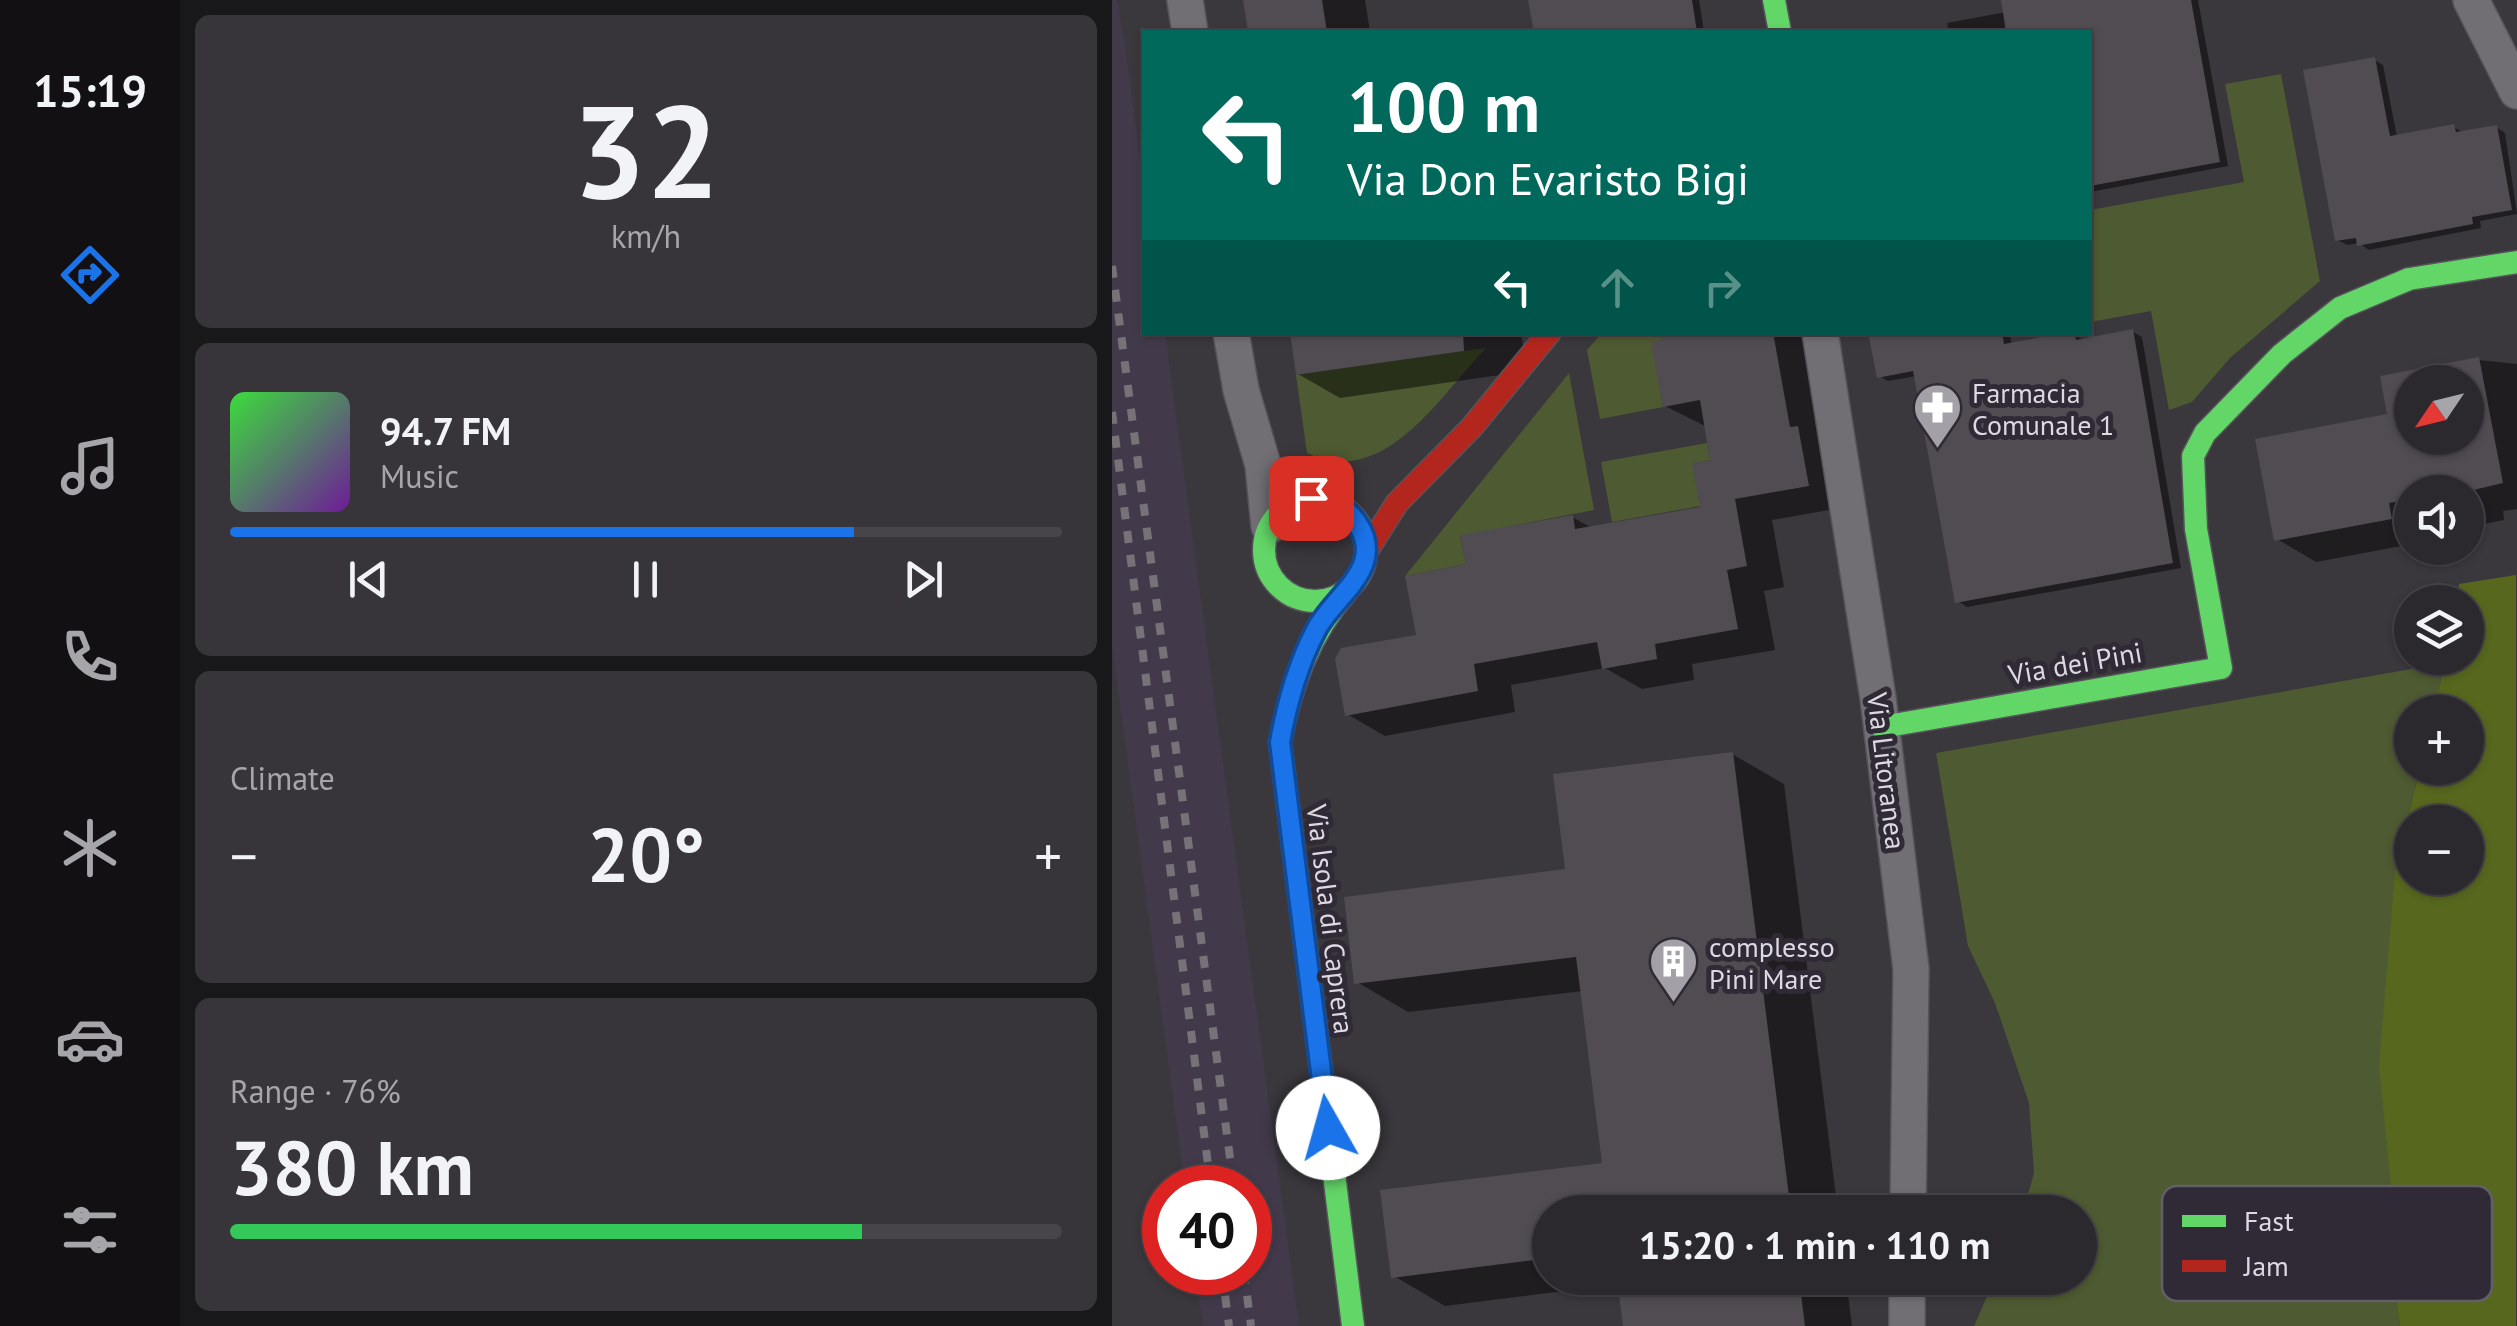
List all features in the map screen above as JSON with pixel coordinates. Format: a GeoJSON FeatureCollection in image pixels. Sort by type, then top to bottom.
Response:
{"type":"FeatureCollection","features":[{"type":"Feature","properties":{"kind":"street"},"geometry":{"type":"LineString","coordinates":[[1185,0],[1190,30]]}},
{"type":"Feature","properties":{"kind":"street"},"geometry":{"type":"LineString","coordinates":[[2471,0],[2516,91]]}},
{"type":"Feature","properties":{"kind":"street","name":"Via dei Pini"},"geometry":{"type":"LineString","coordinates":[[1882,727],[2221,668],[2196,529],[2193,456],[2212,426],[2282,354],[2340,308],[2410,279],[2516,262]]}},
{"type":"Feature","properties":{"kind":"street"},"geometry":{"type":"LineString","coordinates":[[1231,335],[1240,390],[1264,465],[1269,526],[1264,558],[1278,586],[1282,616]]}},
{"type":"Feature","properties":{"kind":"street"},"geometry":{"type":"LineString","coordinates":[[1278,586],[1312,602],[1331,599],[1348,590],[1358,579],[1378,526],[1416,477],[1459,441],[1547,335]]}},
{"type":"Feature","properties":{"kind":"street","name":"Via Litoranea"},"geometry":{"type":"LineString","coordinates":[[1820,335],[1882,727],[1911,968],[1908,1195]]}},
{"type":"Feature","properties":{"kind":"street"},"geometry":{"type":"LineString","coordinates":[[1269,526],[1294,503],[1370,492],[1416,477]]}},
{"type":"Feature","properties":{"kind":"street"},"geometry":{"type":"LineString","coordinates":[[1328,500],[1356,520],[1366,552]]}},
{"type":"Feature","properties":{"kind":"street","name":"Via Isola di Caprera"},"geometry":{"type":"LineString","coordinates":[[1348,590],[1316,630],[1288,699],[1280,742],[1353,1326]]}},
{"type":"Feature","properties":{"kind":"street","name":"Via Isola di Caprera"},"geometry":{"type":"LineString","coordinates":[[1284,648],[1288,699]]}},
{"type":"Feature","properties":{"kind":"street"},"geometry":{"type":"LineString","coordinates":[[1906,1326],[1907,1295]]}},
{"type":"Feature","properties":{"kind":"shaded area"},"geometry":{"type":"Polygon","coordinates":[[[1112,0],[1117,0],[1124,38],[1142,173],[1142,335],[1165,335],[1299,1326],[1203,1326],[1199,1295],[1272,1295],[1272,1165],[1182,1165],[1112,645],[1112,0]]]}},
{"type":"Feature","properties":{"kind":"green space"},"geometry":{"type":"Polygon","coordinates":[[[2281,74],[2320,281],[2230,358],[2192,402],[2169,410],[2151,311],[2092,322],[2092,210],[2244,182],[2225,84],[2281,74]]]}},
{"type":"Feature","properties":{"kind":"green space"},"geometry":{"type":"Polygon","coordinates":[[[1600,335],[1662,335],[1663,340],[1652,343],[1663,407],[1600,419],[1587,350],[1600,335]]]}},
{"type":"Feature","properties":{"kind":"green space"},"geometry":{"type":"Polygon","coordinates":[[[1486,348],[1429,413],[1385,449],[1361,459],[1335,461],[1307,453],[1296,375],[1486,348]]]}},
{"type":"Feature","properties":{"kind":"green space"},"geometry":{"type":"Polygon","coordinates":[[[1569,373],[1594,510],[1460,536],[1466,564],[1405,576],[1569,373]]]}},
{"type":"Feature","properties":{"kind":"green space"},"geometry":{"type":"Polygon","coordinates":[[[1707,443],[1710,460],[1693,463],[1700,506],[1612,522],[1601,462],[1707,443]]]}},
{"type":"Feature","properties":{"kind":"green space"},"geometry":{"type":"Polygon","coordinates":[[[2516,575],[2516,1326],[2400,1326],[2396,1301],[2492,1301],[2492,1186],[2391,1186],[2379,1066],[2394,883],[2394,895],[2484,895],[2484,805],[2411,805],[2416,785],[2484,785],[2484,695],[2438,695],[2442,675],[2484,675],[2484,585],[2459,584],[2516,575]]]}},
{"type":"Feature","properties":{"kind":"green space"},"geometry":{"type":"Polygon","coordinates":[[[2394,672],[2442,675],[2438,695],[2394,695],[2394,785],[2416,785],[2411,805],[2394,805],[2394,1186],[2162,1186],[2162,1301],[2396,1301],[2400,1326],[1974,1326],[1988,1295],[2097,1295],[2097,1195],[2028,1195],[2034,1173],[2029,1103],[1995,1003],[1968,946],[1936,753],[2394,672]]]}},
{"type":"Feature","properties":{"kind":"building"},"geometry":{"type":"Polygon","coordinates":[[[1243,0],[1322,0],[1327,30],[1248,30],[1243,0]]]}},
{"type":"Feature","properties":{"kind":"building"},"geometry":{"type":"Polygon","coordinates":[[[1528,0],[1692,0],[1697,30],[1534,30],[1528,0]]]}},
{"type":"Feature","properties":{"kind":"building"},"geometry":{"type":"Polygon","coordinates":[[[2001,0],[2191,0],[2220,162],[2092,186],[2092,30],[2006,30],[2001,0]]]}},
{"type":"Feature","properties":{"kind":"building"},"geometry":{"type":"Polygon","coordinates":[[[2375,57],[2390,136],[2454,124],[2456,132],[2497,125],[2512,210],[2472,217],[2473,224],[2357,246],[2356,238],[2335,241],[2303,70],[2375,57]]]}},
{"type":"Feature","properties":{"kind":"building"},"geometry":{"type":"Polygon","coordinates":[[[2133,329],[2173,563],[1955,603],[1913,371],[1877,378],[1869,335],[2002,335],[2004,344],[2053,335],[2075,335],[2076,340],[2133,329]]]}},
{"type":"Feature","properties":{"kind":"building"},"geometry":{"type":"Polygon","coordinates":[[[1290,335],[1463,335],[1464,351],[1296,375],[1290,335]]]}},
{"type":"Feature","properties":{"kind":"building"},"geometry":{"type":"Polygon","coordinates":[[[1662,335],[1774,335],[1790,427],[1798,426],[1809,486],[1735,499],[1747,566],[1727,570],[1738,629],[1655,644],[1657,659],[1602,669],[1597,642],[1474,664],[1478,691],[1345,716],[1335,659],[1341,648],[1416,635],[1405,576],[1466,564],[1460,535],[1573,515],[1575,529],[1700,507],[1692,463],[1710,460],[1700,400],[1663,407],[1651,342],[1663,340],[1662,335]]]}},
{"type":"Feature","properties":{"kind":"building"},"geometry":{"type":"Polygon","coordinates":[[[2479,357],[2481,365],[2437,365],[2479,357]]]}},
{"type":"Feature","properties":{"kind":"building"},"geometry":{"type":"Polygon","coordinates":[[[2394,373],[2394,455],[2484,455],[2484,383],[2503,483],[2484,488],[2484,475],[2394,475],[2394,502],[2389,503],[2392,519],[2274,541],[2255,439],[2387,414],[2380,376],[2394,373]]]}},
{"type":"Feature","properties":{"kind":"building","name":"complesso Pini Mare"},"geometry":{"type":"Polygon","coordinates":[[[1733,752],[1789,1195],[1532,1195],[1532,1260],[1391,1278],[1380,1190],[1602,1163],[1576,957],[1354,984],[1344,897],[1565,869],[1553,774],[1733,752]]]}},
{"type":"Feature","properties":{"kind":"building"},"geometry":{"type":"Polygon","coordinates":[[[1619,1295],[1801,1295],[1805,1326],[1623,1326],[1619,1295]]]}},
{"type":"Feature","properties":{"kind":"railway"},"geometry":{"type":"LineString","coordinates":[[1112,266],[1231,1165]]}},
{"type":"Feature","properties":{"kind":"railway"},"geometry":{"type":"LineString","coordinates":[[1112,412],[1208,1165]]}},
{"type":"Feature","properties":{"kind":"railway"},"geometry":{"type":"LineString","coordinates":[[1225,1295],[1229,1326]]}},
{"type":"Feature","properties":{"kind":"railway"},"geometry":{"type":"LineString","coordinates":[[1247,1295],[1251,1326]]}},
{"type":"Feature","properties":{"kind":"traffic: fast"},"geometry":{"type":"LineString","coordinates":[[1774,0],[1780,30]]}},
{"type":"Feature","properties":{"kind":"traffic: fast"},"geometry":{"type":"LineString","coordinates":[[1882,727],[2221,668],[2196,529],[2193,456],[2205,433],[2282,354],[2340,308],[2409,279],[2517,262]]}},
{"type":"Feature","properties":{"kind":"traffic: fast"},"geometry":{"type":"LineString","coordinates":[[1315,499],[1335,503],[1351,514],[1362,530],[1366,550],[1362,570],[1351,586],[1335,597],[1315,601],[1295,597],[1279,586],[1268,570],[1264,550],[1268,530],[1279,514],[1295,503],[1315,499]]}},
{"type":"Feature","properties":{"kind":"traffic: fast"},"geometry":{"type":"LineString","coordinates":[[1348,590],[1312,642],[1290,700],[1280,742],[1353,1326]]}},
{"type":"Feature","properties":{"kind":"traffic: jam"},"geometry":{"type":"LineString","coordinates":[[1366,552],[1397,503],[1472,427],[1548,335]]}},
{"type":"Feature","properties":{"kind":"place","name":"Farmacia Comunale 1"},"geometry":{"type":"Point","coordinates":[1937,450]}},
{"type":"Feature","properties":{"kind":"place","name":"complesso Pini Mare"},"geometry":{"type":"Point","coordinates":[1674,1004]}},
{"type":"Feature","properties":{"kind":"route"},"geometry":{"type":"LineString","coordinates":[[1311,498],[1328,500],[1344,508],[1364,535],[1366,552],[1358,579],[1328,610],[1301,662],[1288,699],[1280,742],[1328,1128]]}}]}
